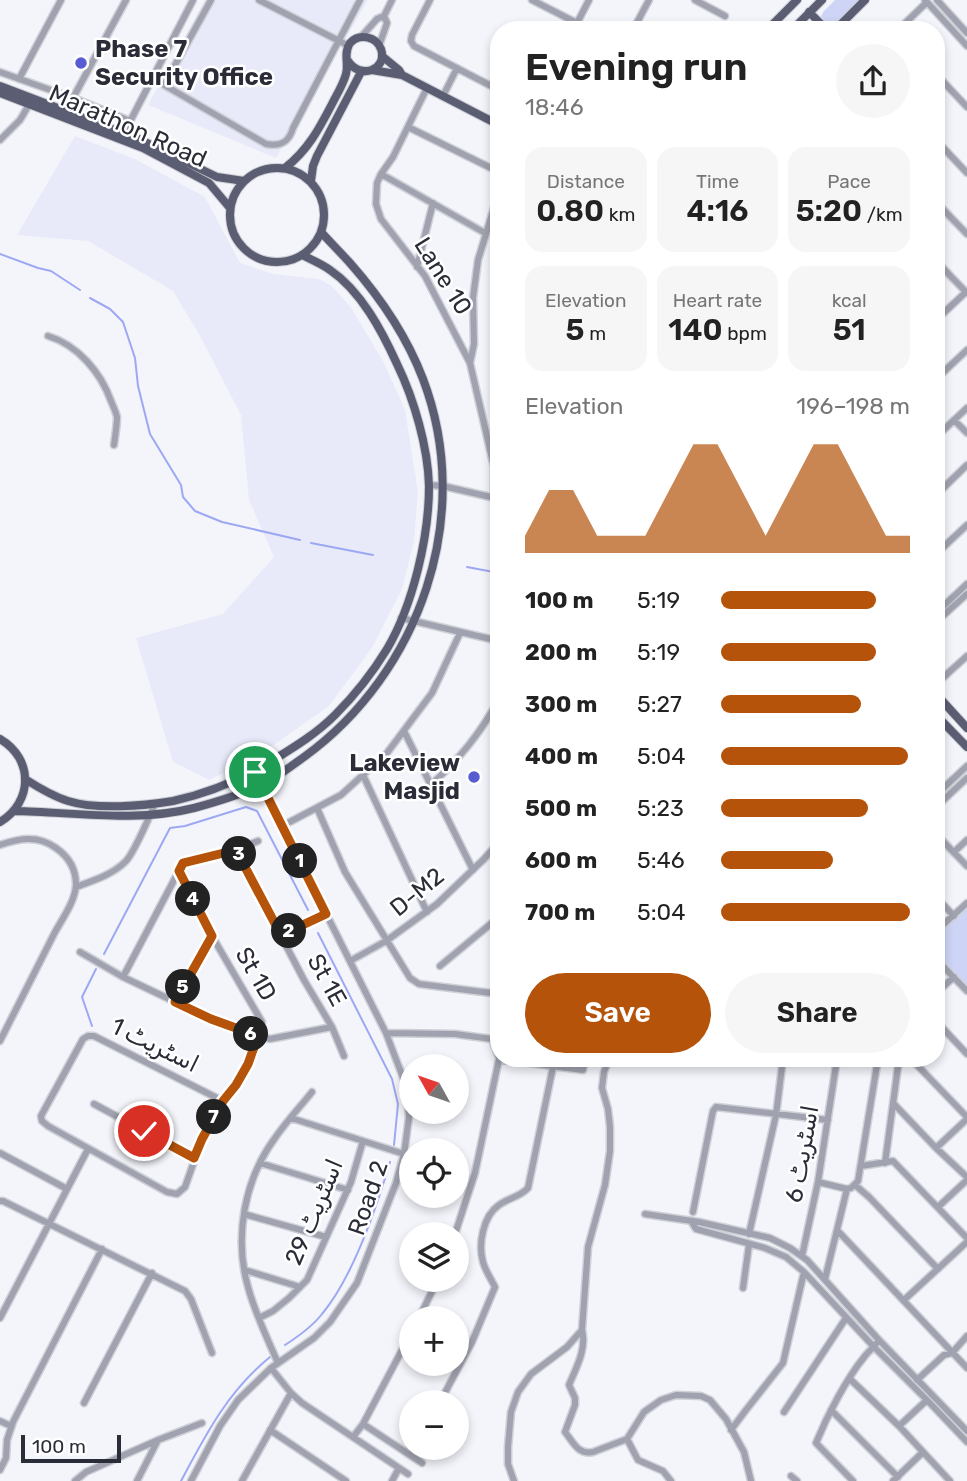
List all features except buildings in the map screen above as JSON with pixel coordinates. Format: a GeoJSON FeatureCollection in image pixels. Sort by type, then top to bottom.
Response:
{"type":"FeatureCollection","features":[{"type":"Feature","properties":{"kind":"main road"},"geometry":{"type":"LineString","coordinates":[[776,21],[797,0]]}},
{"type":"Feature","properties":{"kind":"main road"},"geometry":{"type":"LineString","coordinates":[[800,21],[822,0]]}},
{"type":"Feature","properties":{"kind":"main road"},"geometry":{"type":"LineString","coordinates":[[844,21],[865,0]]}},
{"type":"Feature","properties":{"kind":"main road"},"geometry":{"type":"LineString","coordinates":[[809,12],[818,21]]}},
{"type":"Feature","properties":{"kind":"main road"},"geometry":{"type":"LineString","coordinates":[[402,75],[382,56],[379,46],[370,38],[361,37],[349,46],[346,54],[353,68],[361,72],[372,70],[402,75],[490,120]]}},
{"type":"Feature","properties":{"kind":"main road"},"geometry":{"type":"LineString","coordinates":[[372,70],[382,56]]}},
{"type":"Feature","properties":{"kind":"main road"},"geometry":{"type":"LineString","coordinates":[[285,168],[305,151],[320,128],[346,76],[348,61]]}},
{"type":"Feature","properties":{"kind":"main road"},"geometry":{"type":"LineString","coordinates":[[311,181],[317,156],[361,72]]}},
{"type":"Feature","properties":{"kind":"main road","name":"Marathon Road"},"geometry":{"type":"LineString","coordinates":[[0,86],[139,139],[217,177],[244,181]]}},
{"type":"Feature","properties":{"kind":"main road","name":"Marathon Road"},"geometry":{"type":"LineString","coordinates":[[0,93],[143,148],[209,183],[230,208]]}},
{"type":"Feature","properties":{"kind":"main road"},"geometry":{"type":"LineString","coordinates":[[285,168],[311,181],[321,196],[324,214],[317,241],[302,255],[280,262],[256,258],[246,251],[232,232],[230,220],[230,208],[235,193],[244,181],[263,169],[285,168]]}},
{"type":"Feature","properties":{"kind":"main road"},"geometry":{"type":"LineString","coordinates":[[14,811],[150,816],[195,808],[262,785],[328,738],[360,706],[393,662],[414,622],[435,557],[443,486],[440,450],[424,381],[414,359],[388,312],[351,264],[321,232]]}},
{"type":"Feature","properties":{"kind":"main road"},"geometry":{"type":"LineString","coordinates":[[25,779],[53,795],[79,804],[124,806],[188,798],[227,785],[255,772],[296,746],[334,716],[364,682],[388,648],[424,548],[429,485],[421,432],[402,373],[369,312],[333,271],[302,255]]}},
{"type":"Feature","properties":{"kind":"main road"},"geometry":{"type":"LineString","coordinates":[[945,704],[967,728]]}},
{"type":"Feature","properties":{"kind":"main road"},"geometry":{"type":"LineString","coordinates":[[945,724],[967,747]]}},
{"type":"Feature","properties":{"kind":"main road"},"geometry":{"type":"LineString","coordinates":[[0,739],[14,750],[20,759],[25,779],[23,796],[14,811],[0,822]]}},
{"type":"Feature","properties":{"kind":"street"},"geometry":{"type":"LineString","coordinates":[[19,79],[61,0]]}},
{"type":"Feature","properties":{"kind":"street"},"geometry":{"type":"LineString","coordinates":[[73,98],[126,0]]}},
{"type":"Feature","properties":{"kind":"street"},"geometry":{"type":"LineString","coordinates":[[124,133],[194,0]]}},
{"type":"Feature","properties":{"kind":"street"},"geometry":{"type":"LineString","coordinates":[[211,0],[164,85],[266,144],[274,146],[284,144],[291,137],[293,128],[360,0]]}},
{"type":"Feature","properties":{"kind":"street"},"geometry":{"type":"LineString","coordinates":[[259,0],[349,46]]}},
{"type":"Feature","properties":{"kind":"street"},"geometry":{"type":"LineString","coordinates":[[361,37],[377,19],[384,16],[393,0]]}},
{"type":"Feature","properties":{"kind":"street"},"geometry":{"type":"LineString","coordinates":[[430,0],[412,36],[414,46],[490,85]]}},
{"type":"Feature","properties":{"kind":"street"},"geometry":{"type":"LineString","coordinates":[[532,0],[567,21]]}},
{"type":"Feature","properties":{"kind":"street"},"geometry":{"type":"LineString","coordinates":[[578,21],[589,0]]}},
{"type":"Feature","properties":{"kind":"street"},"geometry":{"type":"LineString","coordinates":[[640,21],[649,0]]}},
{"type":"Feature","properties":{"kind":"street"},"geometry":{"type":"LineString","coordinates":[[695,0],[725,16]]}},
{"type":"Feature","properties":{"kind":"street"},"geometry":{"type":"LineString","coordinates":[[937,0],[967,33]]}},
{"type":"Feature","properties":{"kind":"street"},"geometry":{"type":"LineString","coordinates":[[907,21],[926,1],[944,21]]}},
{"type":"Feature","properties":{"kind":"street"},"geometry":{"type":"LineString","coordinates":[[379,46],[387,23],[384,16]]}},
{"type":"Feature","properties":{"kind":"street"},"geometry":{"type":"LineString","coordinates":[[945,22],[967,46]]}},
{"type":"Feature","properties":{"kind":"street"},"geometry":{"type":"LineString","coordinates":[[443,96],[457,68]]}},
{"type":"Feature","properties":{"kind":"street"},"geometry":{"type":"LineString","coordinates":[[0,72],[130,121]]}},
{"type":"Feature","properties":{"kind":"street"},"geometry":{"type":"LineString","coordinates":[[945,84],[967,107]]}},
{"type":"Feature","properties":{"kind":"street","name":"Lane 10"},"geometry":{"type":"LineString","coordinates":[[427,88],[377,183],[376,204],[381,219],[425,276],[470,363],[490,450]]}},
{"type":"Feature","properties":{"kind":"street"},"geometry":{"type":"LineString","coordinates":[[0,140],[20,120],[30,103]]}},
{"type":"Feature","properties":{"kind":"street"},"geometry":{"type":"LineString","coordinates":[[408,127],[490,168]]}},
{"type":"Feature","properties":{"kind":"street"},"geometry":{"type":"LineString","coordinates":[[945,150],[967,173]]}},
{"type":"Feature","properties":{"kind":"street"},"geometry":{"type":"LineString","coordinates":[[381,174],[485,233]]}},
{"type":"Feature","properties":{"kind":"street"},"geometry":{"type":"LineString","coordinates":[[417,267],[433,204]]}},
{"type":"Feature","properties":{"kind":"street"},"geometry":{"type":"LineString","coordinates":[[945,211],[967,234]]}},
{"type":"Feature","properties":{"kind":"street"},"geometry":{"type":"LineString","coordinates":[[470,363],[474,344],[473,298],[478,260],[490,218]]}},
{"type":"Feature","properties":{"kind":"street"},"geometry":{"type":"LineString","coordinates":[[945,271],[966,293],[945,312]]}},
{"type":"Feature","properties":{"kind":"street"},"geometry":{"type":"LineString","coordinates":[[48,336],[59,340],[77,353],[96,372],[117,416],[114,444]]}},
{"type":"Feature","properties":{"kind":"street"},"geometry":{"type":"LineString","coordinates":[[945,371],[967,350]]}},
{"type":"Feature","properties":{"kind":"street"},"geometry":{"type":"LineString","coordinates":[[945,428],[967,408]]}},
{"type":"Feature","properties":{"kind":"street"},"geometry":{"type":"LineString","coordinates":[[954,420],[967,433]]}},
{"type":"Feature","properties":{"kind":"street"},"geometry":{"type":"LineString","coordinates":[[945,487],[967,466]]}},
{"type":"Feature","properties":{"kind":"street"},"geometry":{"type":"LineString","coordinates":[[429,485],[490,497]]}},
{"type":"Feature","properties":{"kind":"street"},"geometry":{"type":"LineString","coordinates":[[945,546],[967,525]]}},
{"type":"Feature","properties":{"kind":"street"},"geometry":{"type":"LineString","coordinates":[[945,605],[967,584]]}},
{"type":"Feature","properties":{"kind":"street"},"geometry":{"type":"LineString","coordinates":[[945,614],[967,594]]}},
{"type":"Feature","properties":{"kind":"street"},"geometry":{"type":"LineString","coordinates":[[401,618],[490,639]]}},
{"type":"Feature","properties":{"kind":"street"},"geometry":{"type":"LineString","coordinates":[[282,827],[341,795],[387,753],[432,693],[460,633]]}},
{"type":"Feature","properties":{"kind":"street"},"geometry":{"type":"LineString","coordinates":[[945,677],[965,661]]}},
{"type":"Feature","properties":{"kind":"street"},"geometry":{"type":"LineString","coordinates":[[431,785],[460,758],[490,716]]}},
{"type":"Feature","properties":{"kind":"street"},"geometry":{"type":"LineString","coordinates":[[404,731],[473,870]]}},
{"type":"Feature","properties":{"kind":"street"},"geometry":{"type":"LineString","coordinates":[[945,787],[967,766]]}},
{"type":"Feature","properties":{"kind":"street","name":"Road 2"},"geometry":{"type":"LineString","coordinates":[[255,772],[386,1033],[407,1088],[409,1116],[406,1138]]}},
{"type":"Feature","properties":{"kind":"street"},"geometry":{"type":"LineString","coordinates":[[363,775],[426,912]]}},
{"type":"Feature","properties":{"kind":"street"},"geometry":{"type":"LineString","coordinates":[[945,799],[967,778]]}},
{"type":"Feature","properties":{"kind":"street"},"geometry":{"type":"LineString","coordinates":[[76,887],[99,878],[127,861],[155,804]]}},
{"type":"Feature","properties":{"kind":"street"},"geometry":{"type":"LineString","coordinates":[[317,808],[345,872],[410,978],[419,984],[490,993]]}},
{"type":"Feature","properties":{"kind":"street"},"geometry":{"type":"LineString","coordinates":[[0,845],[18,838],[50,843],[64,854],[74,869],[76,887],[67,912],[0,1041]]}},
{"type":"Feature","properties":{"kind":"street"},"geometry":{"type":"LineString","coordinates":[[954,852],[967,840]]}},
{"type":"Feature","properties":{"kind":"street"},"geometry":{"type":"LineString","coordinates":[[123,976],[183,863],[236,850],[258,841]]}},
{"type":"Feature","properties":{"kind":"street"},"geometry":{"type":"LineString","coordinates":[[945,843],[967,866]]}},
{"type":"Feature","properties":{"kind":"street","name":"St 1E"},"geometry":{"type":"LineString","coordinates":[[236,850],[304,980],[332,1027],[344,1056]]}},
{"type":"Feature","properties":{"kind":"street","name":"D-M2"},"geometry":{"type":"LineString","coordinates":[[350,961],[386,942],[437,904],[490,852]]}},
{"type":"Feature","properties":{"kind":"street","name":"St 1D"},"geometry":{"type":"LineString","coordinates":[[179,871],[212,936],[262,1022]]}},
{"type":"Feature","properties":{"kind":"street"},"geometry":{"type":"LineString","coordinates":[[945,924],[967,903]]}},
{"type":"Feature","properties":{"kind":"street"},"geometry":{"type":"LineString","coordinates":[[945,906],[954,916]]}},
{"type":"Feature","properties":{"kind":"street"},"geometry":{"type":"LineString","coordinates":[[281,935],[326,914]]}},
{"type":"Feature","properties":{"kind":"street"},"geometry":{"type":"LineString","coordinates":[[440,966],[490,924]]}},
{"type":"Feature","properties":{"kind":"street"},"geometry":{"type":"LineString","coordinates":[[175,1002],[212,936]]}},
{"type":"Feature","properties":{"kind":"street"},"geometry":{"type":"LineString","coordinates":[[80,952],[211,1019],[258,1036],[270,1039],[332,1027]]}},
{"type":"Feature","properties":{"kind":"street"},"geometry":{"type":"LineString","coordinates":[[945,968],[967,991]]}},
{"type":"Feature","properties":{"kind":"street"},"geometry":{"type":"LineString","coordinates":[[945,985],[954,977]]}},
{"type":"Feature","properties":{"kind":"street"},"geometry":{"type":"LineString","coordinates":[[945,1031],[967,1054]]}},
{"type":"Feature","properties":{"kind":"street"},"geometry":{"type":"LineString","coordinates":[[386,1033],[455,1034],[490,1038]]}},
{"type":"Feature","properties":{"kind":"street","name":"اسٹریٹ 1"},"geometry":{"type":"LineString","coordinates":[[223,1101],[94,1036],[88,1036],[83,1039],[41,1116],[48,1126],[88,1149],[167,1192],[177,1194],[185,1187],[202,1139],[248,1064],[258,1036]]}},
{"type":"Feature","properties":{"kind":"street"},"geometry":{"type":"LineString","coordinates":[[458,1222],[475,1173],[497,1067]]}},
{"type":"Feature","properties":{"kind":"street"},"geometry":{"type":"LineString","coordinates":[[446,1390],[472,1342],[495,1287],[483,1261],[484,1229],[488,1216],[498,1205],[528,1188],[553,1067],[583,1070],[584,1067]]}},
{"type":"Feature","properties":{"kind":"street"},"geometry":{"type":"LineString","coordinates":[[606,1067],[602,1088],[608,1109],[610,1151],[605,1185],[588,1247],[582,1330],[584,1342],[569,1385],[575,1405],[565,1432],[580,1451],[588,1453],[627,1439],[648,1409],[661,1400],[683,1395],[701,1396],[710,1400],[723,1415],[744,1452],[751,1481]]}},
{"type":"Feature","properties":{"kind":"street"},"geometry":{"type":"LineString","coordinates":[[749,1234],[776,1115],[782,1067]]}},
{"type":"Feature","properties":{"kind":"street","name":"اسٹریٹ 6"},"geometry":{"type":"LineString","coordinates":[[802,1256],[818,1182],[836,1067]]}},
{"type":"Feature","properties":{"kind":"street"},"geometry":{"type":"LineString","coordinates":[[818,1182],[847,1189],[858,1181],[877,1067]]}},
{"type":"Feature","properties":{"kind":"street"},"geometry":{"type":"LineString","coordinates":[[885,1163],[898,1067]]}},
{"type":"Feature","properties":{"kind":"street"},"geometry":{"type":"LineString","coordinates":[[920,1067],[967,1118],[936,1148]]}},
{"type":"Feature","properties":{"kind":"street"},"geometry":{"type":"LineString","coordinates":[[278,1363],[247,1284],[241,1230],[254,1175],[260,1163],[273,1140],[312,1092]]}},
{"type":"Feature","properties":{"kind":"street"},"geometry":{"type":"LineString","coordinates":[[94,1104],[194,1158]]}},
{"type":"Feature","properties":{"kind":"street"},"geometry":{"type":"LineString","coordinates":[[894,1104],[967,1178],[938,1208]]}},
{"type":"Feature","properties":{"kind":"street"},"geometry":{"type":"LineString","coordinates":[[693,1212],[716,1107],[828,1121]]}},
{"type":"Feature","properties":{"kind":"street"},"geometry":{"type":"LineString","coordinates":[[291,1118],[399,1152]]}},
{"type":"Feature","properties":{"kind":"street","name":"اسٹریٹ 29"},"geometry":{"type":"LineString","coordinates":[[259,1318],[273,1311],[307,1280],[348,1190],[363,1140]]}},
{"type":"Feature","properties":{"kind":"street"},"geometry":{"type":"LineString","coordinates":[[0,1318],[88,1149]]}},
{"type":"Feature","properties":{"kind":"street"},"geometry":{"type":"LineString","coordinates":[[0,1153],[67,1189]]}},
{"type":"Feature","properties":{"kind":"street"},"geometry":{"type":"LineString","coordinates":[[861,1166],[893,1161],[967,1240],[904,1300]]}},
{"type":"Feature","properties":{"kind":"street"},"geometry":{"type":"LineString","coordinates":[[260,1163],[348,1190]]}},
{"type":"Feature","properties":{"kind":"street","name":"Road 2"},"geometry":{"type":"LineString","coordinates":[[191,1481],[220,1426],[238,1400],[271,1368],[314,1338],[330,1322],[357,1283],[399,1171]]}},
{"type":"Feature","properties":{"kind":"street"},"geometry":{"type":"LineString","coordinates":[[855,1185],[938,1269]]}},
{"type":"Feature","properties":{"kind":"street"},"geometry":{"type":"LineString","coordinates":[[825,1279],[847,1189]]}},
{"type":"Feature","properties":{"kind":"street"},"geometry":{"type":"LineString","coordinates":[[0,1201],[185,1291],[191,1299],[212,1353]]}},
{"type":"Feature","properties":{"kind":"street"},"geometry":{"type":"LineString","coordinates":[[244,1214],[326,1237]]}},
{"type":"Feature","properties":{"kind":"street"},"geometry":{"type":"LineString","coordinates":[[645,1214],[770,1238],[802,1256],[967,1431]]}},
{"type":"Feature","properties":{"kind":"street"},"geometry":{"type":"LineString","coordinates":[[691,1221],[696,1229],[765,1248],[786,1258],[804,1272],[967,1442]]}},
{"type":"Feature","properties":{"kind":"street"},"geometry":{"type":"LineString","coordinates":[[837,1230],[967,1368]]}},
{"type":"Feature","properties":{"kind":"street"},"geometry":{"type":"LineString","coordinates":[[743,1288],[748,1245]]}},
{"type":"Feature","properties":{"kind":"street"},"geometry":{"type":"LineString","coordinates":[[0,1470],[6,1458],[11,1426],[102,1249]]}},
{"type":"Feature","properties":{"kind":"street"},"geometry":{"type":"LineString","coordinates":[[245,1270],[300,1287]]}},
{"type":"Feature","properties":{"kind":"street"},"geometry":{"type":"LineString","coordinates":[[731,1430],[783,1363],[804,1272]]}},
{"type":"Feature","properties":{"kind":"street"},"geometry":{"type":"LineString","coordinates":[[84,1404],[152,1273]]}},
{"type":"Feature","properties":{"kind":"street"},"geometry":{"type":"LineString","coordinates":[[784,1412],[846,1318]]}},
{"type":"Feature","properties":{"kind":"street"},"geometry":{"type":"LineString","coordinates":[[514,1481],[508,1464],[508,1447],[511,1412],[518,1392],[531,1374],[567,1347],[582,1330]]}},
{"type":"Feature","properties":{"kind":"street"},"geometry":{"type":"LineString","coordinates":[[912,1385],[944,1355],[952,1353],[967,1336]]}},
{"type":"Feature","properties":{"kind":"street"},"geometry":{"type":"LineString","coordinates":[[853,1481],[816,1443],[826,1418],[865,1356],[879,1340]]}},
{"type":"Feature","properties":{"kind":"street"},"geometry":{"type":"LineString","coordinates":[[353,1437],[363,1424],[399,1356]]}},
{"type":"Feature","properties":{"kind":"street"},"geometry":{"type":"LineString","coordinates":[[271,1368],[302,1403],[408,1474]]}},
{"type":"Feature","properties":{"kind":"street"},"geometry":{"type":"LineString","coordinates":[[850,1379],[900,1426],[949,1481]]}},
{"type":"Feature","properties":{"kind":"street"},"geometry":{"type":"LineString","coordinates":[[242,1481],[291,1393]]}},
{"type":"Feature","properties":{"kind":"street"},"geometry":{"type":"LineString","coordinates":[[900,1426],[927,1400]]}},
{"type":"Feature","properties":{"kind":"street"},"geometry":{"type":"LineString","coordinates":[[831,1410],[895,1479],[923,1452]]}},
{"type":"Feature","properties":{"kind":"street"},"geometry":{"type":"LineString","coordinates":[[0,1421],[11,1426]]}},
{"type":"Feature","properties":{"kind":"street"},"geometry":{"type":"LineString","coordinates":[[75,1481],[86,1472],[202,1423]]}},
{"type":"Feature","properties":{"kind":"street"},"geometry":{"type":"LineString","coordinates":[[363,1424],[399,1449]]}},
{"type":"Feature","properties":{"kind":"street"},"geometry":{"type":"LineString","coordinates":[[270,1430],[346,1481]]}},
{"type":"Feature","properties":{"kind":"street"},"geometry":{"type":"LineString","coordinates":[[627,1439],[638,1460],[663,1471],[671,1481]]}},
{"type":"Feature","properties":{"kind":"street"},"geometry":{"type":"LineString","coordinates":[[137,1481],[158,1440]]}},
{"type":"Feature","properties":{"kind":"street"},"geometry":{"type":"LineString","coordinates":[[416,1460],[422,1463]]}},
{"type":"Feature","properties":{"kind":"street"},"geometry":{"type":"LineString","coordinates":[[391,1481],[399,1468]]}},
{"type":"Feature","properties":{"kind":"shaded area"},"geometry":{"type":"Polygon","coordinates":[[[205,0],[368,0],[276,158],[148,105],[205,0]]]}},
{"type":"Feature","properties":{"kind":"shaded area"},"geometry":{"type":"Polygon","coordinates":[[[835,0],[862,0],[841,21],[824,21],[821,16],[835,0]]]}},
{"type":"Feature","properties":{"kind":"shaded area"},"geometry":{"type":"Polygon","coordinates":[[[75,136],[135,159],[205,197],[240,263],[273,274],[319,279],[332,286],[352,309],[384,363],[405,410],[418,492],[414,541],[402,589],[372,648],[328,707],[259,755],[209,780],[173,762],[136,638],[223,614],[274,557],[249,500],[241,415],[199,334],[173,291],[88,241],[17,235],[75,136]]]}},
{"type":"Feature","properties":{"kind":"shaded area"},"geometry":{"type":"Polygon","coordinates":[[[967,907],[967,990],[945,966],[945,927],[967,907]]]}},
{"type":"Feature","properties":{"kind":"waterway"},"geometry":{"type":"LineString","coordinates":[[0,254],[51,271],[80,290]]}},
{"type":"Feature","properties":{"kind":"waterway"},"geometry":{"type":"LineString","coordinates":[[90,298],[110,309],[123,322],[135,358],[138,386],[150,434],[181,485],[183,497],[195,511],[222,522],[300,540]]}},
{"type":"Feature","properties":{"kind":"waterway"},"geometry":{"type":"LineString","coordinates":[[311,543],[373,555]]}},
{"type":"Feature","properties":{"kind":"waterway"},"geometry":{"type":"LineString","coordinates":[[467,567],[490,571]]}},
{"type":"Feature","properties":{"kind":"waterway"},"geometry":{"type":"LineString","coordinates":[[104,954],[170,828],[246,807],[257,811],[308,910]]}},
{"type":"Feature","properties":{"kind":"waterway"},"geometry":{"type":"LineString","coordinates":[[318,933],[392,1079],[398,1104],[394,1145]]}},
{"type":"Feature","properties":{"kind":"waterway"},"geometry":{"type":"LineString","coordinates":[[92,1026],[82,997],[96,969]]}},
{"type":"Feature","properties":{"kind":"waterway"},"geometry":{"type":"LineString","coordinates":[[285,1345],[318,1319],[344,1281],[371,1221],[390,1162]]}},
{"type":"Feature","properties":{"kind":"waterway"},"geometry":{"type":"LineString","coordinates":[[181,1481],[209,1430],[230,1399],[270,1357]]}},
{"type":"Feature","properties":{"kind":"place","name":"Phase 7 Security Office"},"geometry":{"type":"Point","coordinates":[81,63]}},
{"type":"Feature","properties":{"kind":"place","name":"Lakeview Masjid"},"geometry":{"type":"Point","coordinates":[474,777]}},
{"type":"Feature","properties":{"kind":"route"},"geometry":{"type":"LineString","coordinates":[[144,1131],[194,1158],[223,1101],[248,1064],[258,1036],[175,1002],[212,936],[179,871],[183,863],[236,850],[281,935],[326,914],[255,772]]}}]}
